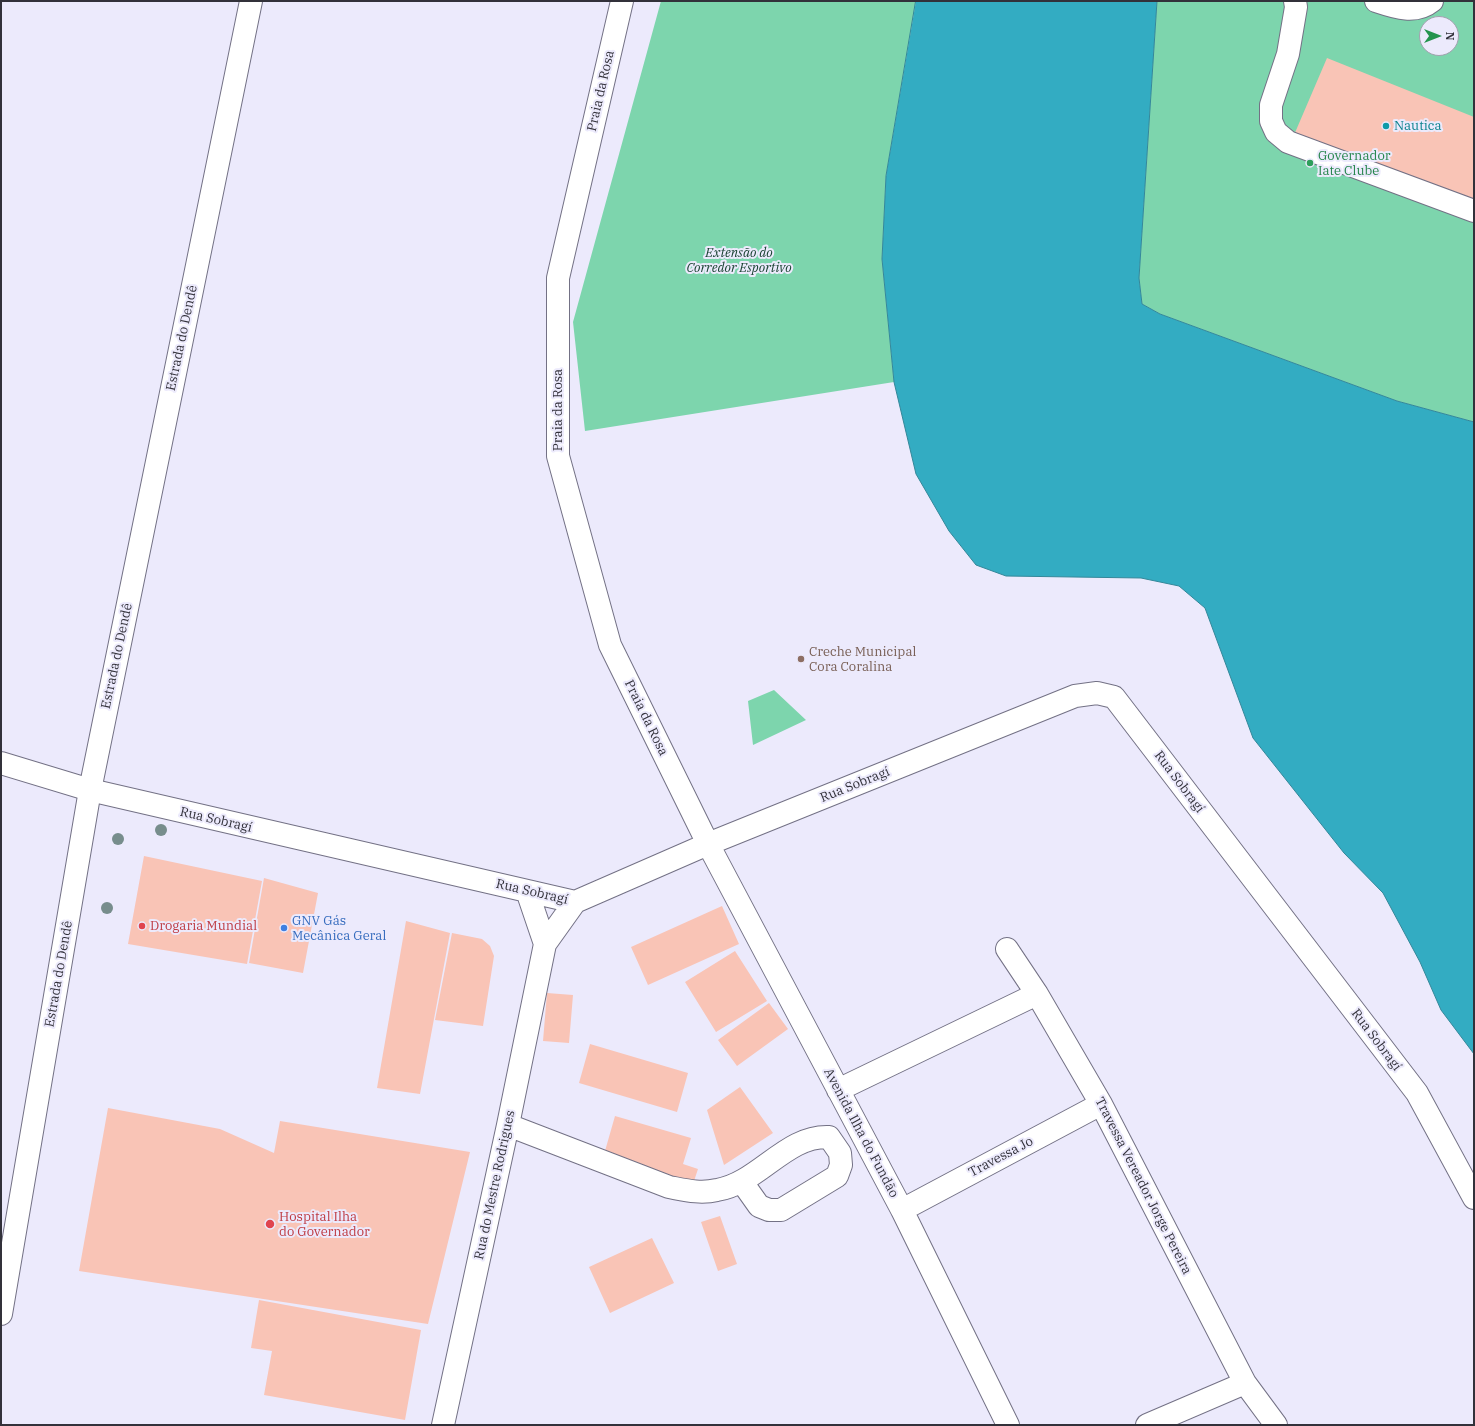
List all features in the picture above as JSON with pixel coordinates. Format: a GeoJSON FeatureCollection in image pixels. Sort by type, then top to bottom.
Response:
{"type":"FeatureCollection","features":[{"type":"Feature","properties":{"kind":"street","name":"Estrada do Dendê"},"geometry":{"type":"LineString","coordinates":[[1,1314],[90,790],[251,1]]}},
{"type":"Feature","properties":{"kind":"street","name":"Praia da Rosa"},"geometry":{"type":"LineString","coordinates":[[622,1],[558,278],[558,456],[610,645],[708,844]]}},
{"type":"Feature","properties":{"kind":"street"},"geometry":{"type":"LineString","coordinates":[[1295,1],[1296,7],[1288,54],[1271,105],[1270,121],[1276,132],[1288,142],[1474,211]]}},
{"type":"Feature","properties":{"kind":"street"},"geometry":{"type":"LineString","coordinates":[[1376,1],[1402,9],[1425,6],[1432,1]]}},
{"type":"Feature","properties":{"kind":"street","name":"Rua Sobragí"},"geometry":{"type":"LineString","coordinates":[[1,763],[90,790],[575,902],[708,844],[1075,696],[1097,693],[1114,697],[1417,1093],[1474,1198]]}},
{"type":"Feature","properties":{"kind":"street","name":"Avenida Ilha do Fundão"},"geometry":{"type":"LineString","coordinates":[[708,844],[902,1210],[1008,1425]]}},
{"type":"Feature","properties":{"kind":"street"},"geometry":{"type":"LineString","coordinates":[[527,891],[545,944]]}},
{"type":"Feature","properties":{"kind":"street","name":"Rua do Mestre Rodrigues"},"geometry":{"type":"LineString","coordinates":[[443,1425],[508,1125],[545,944],[575,902]]}},
{"type":"Feature","properties":{"kind":"street","name":"Travessa Vereador Jorge Pereira"},"geometry":{"type":"LineString","coordinates":[[1007,949],[1037,994],[1101,1104],[1245,1383],[1276,1425]]}},
{"type":"Feature","properties":{"kind":"street"},"geometry":{"type":"LineString","coordinates":[[838,1090],[1037,994]]}},
{"type":"Feature","properties":{"kind":"street","name":"Travessa Jo"},"geometry":{"type":"LineString","coordinates":[[902,1210],[1101,1104]]}},
{"type":"Feature","properties":{"kind":"street"},"geometry":{"type":"LineString","coordinates":[[508,1125],[668,1187],[694,1192],[718,1190],[742,1182]]}},
{"type":"Feature","properties":{"kind":"street"},"geometry":{"type":"LineString","coordinates":[[1147,1425],[1245,1383]]}},
{"type":"Feature","properties":{"kind":"green space","name":"Extensão do Corredor Esportivo"},"geometry":{"type":"Polygon","coordinates":[[[661,1],[916,1],[886,176],[882,259],[894,382],[585,431],[573,322],[661,1]]]}},
{"type":"Feature","properties":{"kind":"green space","name":"Governador Iate Clube"},"geometry":{"type":"Polygon","coordinates":[[[1157,1],[1474,1],[1474,422],[1397,401],[1160,314],[1142,304],[1139,278],[1157,1]]]}},
{"type":"Feature","properties":{"kind":"green space"},"geometry":{"type":"Polygon","coordinates":[[[774,690],[806,720],[753,745],[748,701],[774,690]]]}},
{"type":"Feature","properties":{"kind":"water"},"geometry":{"type":"Polygon","coordinates":[[[916,1],[1157,1],[1139,278],[1142,304],[1160,314],[1397,401],[1474,422],[1474,1054],[1441,1010],[1420,962],[1383,893],[1344,853],[1253,738],[1205,608],[1179,586],[1141,578],[1006,576],[976,565],[949,531],[916,474],[894,382],[882,259],[886,176],[916,1]]]}},
{"type":"Feature","properties":{"kind":"building","name":"Nautica"},"geometry":{"type":"Polygon","coordinates":[[[1327,58],[1474,117],[1474,202],[1294,135],[1327,58]]]}},
{"type":"Feature","properties":{"kind":"building"},"geometry":{"type":"Polygon","coordinates":[[[144,856],[262,881],[247,964],[128,944],[144,856]]]}},
{"type":"Feature","properties":{"kind":"building","name":"GNV Gás Mecânica Geral"},"geometry":{"type":"Polygon","coordinates":[[[264,878],[318,893],[303,973],[249,963],[264,878]]]}},
{"type":"Feature","properties":{"kind":"building"},"geometry":{"type":"Polygon","coordinates":[[[722,906],[739,944],[648,985],[631,947],[722,906]]]}},
{"type":"Feature","properties":{"kind":"building"},"geometry":{"type":"Polygon","coordinates":[[[406,921],[450,933],[420,1094],[377,1088],[406,921]]]}},
{"type":"Feature","properties":{"kind":"building"},"geometry":{"type":"Polygon","coordinates":[[[452,933],[482,939],[490,946],[494,956],[483,1026],[435,1020],[452,933]]]}},
{"type":"Feature","properties":{"kind":"building"},"geometry":{"type":"Polygon","coordinates":[[[735,951],[767,1001],[716,1032],[685,982],[735,951]]]}},
{"type":"Feature","properties":{"kind":"building"},"geometry":{"type":"Polygon","coordinates":[[[547,993],[573,995],[569,1043],[543,1041],[547,993]]]}},
{"type":"Feature","properties":{"kind":"building"},"geometry":{"type":"Polygon","coordinates":[[[769,1003],[788,1029],[737,1066],[718,1040],[769,1003]]]}},
{"type":"Feature","properties":{"kind":"building"},"geometry":{"type":"Polygon","coordinates":[[[590,1044],[688,1073],[677,1112],[579,1083],[590,1044]]]}},
{"type":"Feature","properties":{"kind":"building"},"geometry":{"type":"Polygon","coordinates":[[[740,1087],[773,1133],[724,1165],[707,1110],[740,1087]]]}},
{"type":"Feature","properties":{"kind":"building","name":"Hospital Ilha do Governador"},"geometry":{"type":"Polygon","coordinates":[[[108,1108],[220,1129],[274,1153],[280,1121],[470,1152],[428,1324],[79,1271],[108,1108]]]}},
{"type":"Feature","properties":{"kind":"building"},"geometry":{"type":"Polygon","coordinates":[[[615,1116],[691,1138],[683,1164],[698,1169],[693,1184],[603,1158],[615,1116]]]}},
{"type":"Feature","properties":{"kind":"building"},"geometry":{"type":"Polygon","coordinates":[[[720,1216],[737,1264],[718,1271],[701,1222],[720,1216]]]}},
{"type":"Feature","properties":{"kind":"building"},"geometry":{"type":"Polygon","coordinates":[[[652,1238],[674,1283],[610,1313],[589,1267],[652,1238]]]}},
{"type":"Feature","properties":{"kind":"building"},"geometry":{"type":"Polygon","coordinates":[[[259,1300],[421,1330],[405,1420],[264,1395],[272,1351],[251,1348],[259,1300]]]}},
{"type":"Feature","properties":{"kind":"place","name":"Nautica"},"geometry":{"type":"Point","coordinates":[1386,126]}},
{"type":"Feature","properties":{"kind":"place","name":"Governador Iate Clube"},"geometry":{"type":"Point","coordinates":[1310,163]}},
{"type":"Feature","properties":{"kind":"place","name":"Creche Municipal Cora Coralina"},"geometry":{"type":"Point","coordinates":[801,659]}},
{"type":"Feature","properties":{"kind":"place","name":"Drogaria Mundial"},"geometry":{"type":"Point","coordinates":[142,926]}},
{"type":"Feature","properties":{"kind":"place","name":"GNV Gás Mecânica Geral"},"geometry":{"type":"Point","coordinates":[284,928]}},
{"type":"Feature","properties":{"kind":"place","name":"Hospital Ilha do Governador"},"geometry":{"type":"Point","coordinates":[270,1224]}}]}
